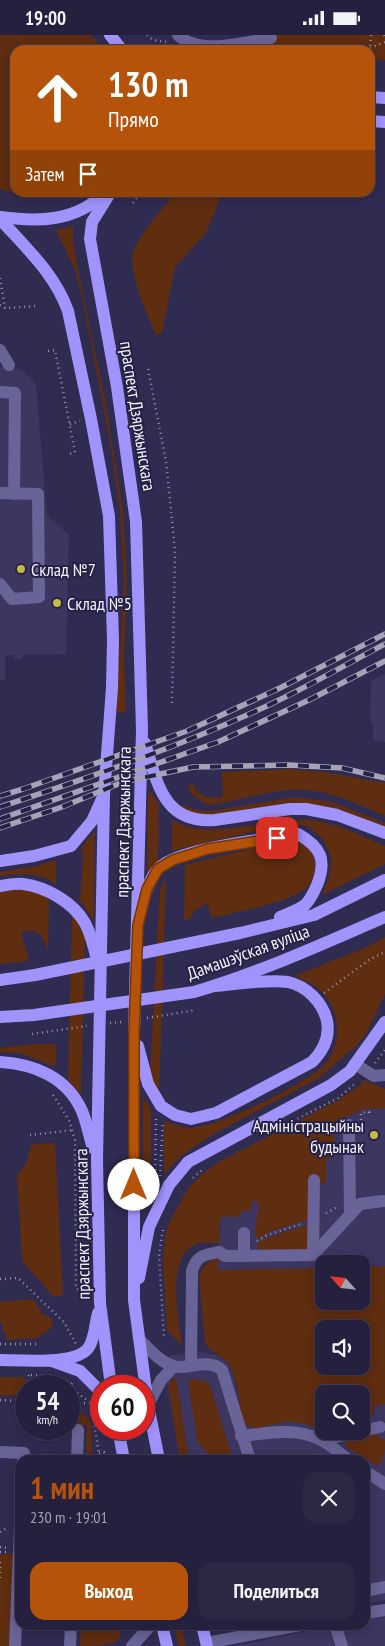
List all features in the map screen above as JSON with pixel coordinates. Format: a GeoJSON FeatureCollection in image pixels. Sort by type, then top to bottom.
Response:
{"type":"FeatureCollection","features":[{"type":"Feature","properties":{"kind":"main road"},"geometry":{"type":"LineString","coordinates":[[110,35],[118,45]]}},
{"type":"Feature","properties":{"kind":"main road"},"geometry":{"type":"LineString","coordinates":[[0,218],[27,221],[62,217],[92,205],[101,197]]}},
{"type":"Feature","properties":{"kind":"main road","name":"праспект Дзяржынскага"},"geometry":{"type":"LineString","coordinates":[[107,197],[92,221],[90,239],[120,405],[136,521],[142,730],[134,1033],[134,1300],[143,1375]]}},
{"type":"Feature","properties":{"kind":"main road","name":"праспект Дзяржынскага"},"geometry":{"type":"LineString","coordinates":[[0,218],[54,281],[63,296],[68,311],[89,409],[109,516],[113,640],[112,688],[104,795],[97,1160],[100,1303],[110,1375]]}},
{"type":"Feature","properties":{"kind":"main road"},"geometry":{"type":"LineString","coordinates":[[142,730],[158,788],[162,796],[174,810],[190,818],[206,821],[290,809],[306,809],[337,815],[385,833]]}},
{"type":"Feature","properties":{"kind":"main road"},"geometry":{"type":"LineString","coordinates":[[0,861],[34,856],[71,846],[92,821],[104,795]]}},
{"type":"Feature","properties":{"kind":"main road"},"geometry":{"type":"LineString","coordinates":[[138,925],[147,889],[158,869],[166,863],[208,849],[298,834],[309,840],[317,849],[322,861],[322,872],[314,893],[305,905],[240,933]]}},
{"type":"Feature","properties":{"kind":"main road","name":"Дамашэўская вуліца"},"geometry":{"type":"LineString","coordinates":[[0,980],[35,975],[192,943],[314,915],[385,880]]}},
{"type":"Feature","properties":{"kind":"main road"},"geometry":{"type":"LineString","coordinates":[[0,886],[21,884],[36,887],[69,904],[84,921],[101,975]]}},
{"type":"Feature","properties":{"kind":"main road","name":"Дамашэўская вуліца"},"geometry":{"type":"LineString","coordinates":[[0,1017],[34,1015],[194,992],[215,986],[385,917]]}},
{"type":"Feature","properties":{"kind":"main road"},"geometry":{"type":"LineString","coordinates":[[134,1033],[148,1084],[154,1097],[161,1106],[174,1115],[191,1119],[216,1113],[312,1063],[319,1055],[327,1039],[328,1027],[325,1014],[312,994],[290,983],[282,982],[215,986]]}},
{"type":"Feature","properties":{"kind":"main road"},"geometry":{"type":"LineString","coordinates":[[134,1300],[149,1227],[169,1185],[188,1162],[331,1085],[350,1071],[385,1022]]}},
{"type":"Feature","properties":{"kind":"main road"},"geometry":{"type":"LineString","coordinates":[[0,1062],[17,1063],[41,1070],[52,1075],[61,1083],[76,1100],[82,1112],[97,1160]]}},
{"type":"Feature","properties":{"kind":"main road"},"geometry":{"type":"LineString","coordinates":[[0,1360],[52,1361],[81,1354],[89,1348],[94,1335],[100,1303]]}},
{"type":"Feature","properties":{"kind":"main road"},"geometry":{"type":"LineString","coordinates":[[52,1361],[80,1371],[90,1381]]}},
{"type":"Feature","properties":{"kind":"main road"},"geometry":{"type":"LineString","coordinates":[[120,1440],[123,1455]]}},
{"type":"Feature","properties":{"kind":"main road","name":"праспект Дзяржынскага"},"geometry":{"type":"LineString","coordinates":[[155,1440],[158,1455]]}},
{"type":"Feature","properties":{"kind":"main road"},"geometry":{"type":"LineString","coordinates":[[163,1630],[167,1646]]}},
{"type":"Feature","properties":{"kind":"main road"},"geometry":{"type":"LineString","coordinates":[[203,1630],[207,1645]]}},
{"type":"Feature","properties":{"kind":"street"},"geometry":{"type":"LineString","coordinates":[[223,45],[271,38]]}},
{"type":"Feature","properties":{"kind":"street"},"geometry":{"type":"LineString","coordinates":[[176,39],[201,45]]}},
{"type":"Feature","properties":{"kind":"street"},"geometry":{"type":"LineString","coordinates":[[0,349],[9,365]]}},
{"type":"Feature","properties":{"kind":"street"},"geometry":{"type":"LineString","coordinates":[[0,392],[15,393],[14,494]]}},
{"type":"Feature","properties":{"kind":"street"},"geometry":{"type":"LineString","coordinates":[[0,493],[38,494],[39,597],[12,599],[0,584]]}},
{"type":"Feature","properties":{"kind":"street"},"geometry":{"type":"LineString","coordinates":[[355,1064],[374,1077],[385,1075]]}},
{"type":"Feature","properties":{"kind":"street"},"geometry":{"type":"LineString","coordinates":[[349,1125],[350,1215]]}},
{"type":"Feature","properties":{"kind":"street"},"geometry":{"type":"LineString","coordinates":[[313,1255],[314,1180]]}},
{"type":"Feature","properties":{"kind":"street"},"geometry":{"type":"LineString","coordinates":[[191,1365],[192,1271],[195,1261],[202,1255],[219,1252],[225,1257],[313,1255],[360,1204],[382,1201]]}},
{"type":"Feature","properties":{"kind":"street"},"geometry":{"type":"LineString","coordinates":[[244,1233],[244,1256]]}},
{"type":"Feature","properties":{"kind":"street"},"geometry":{"type":"LineString","coordinates":[[138,1339],[158,1358],[176,1367]]}},
{"type":"Feature","properties":{"kind":"street"},"geometry":{"type":"LineString","coordinates":[[155,1392],[161,1380],[176,1367],[216,1365],[222,1370],[248,1455]]}},
{"type":"Feature","properties":{"kind":"street"},"geometry":{"type":"LineString","coordinates":[[370,1429],[380,1427]]}},
{"type":"Feature","properties":{"kind":"street"},"geometry":{"type":"LineString","coordinates":[[241,1436],[301,1432],[315,1438]]}},
{"type":"Feature","properties":{"kind":"street"},"geometry":{"type":"LineString","coordinates":[[76,1455],[77,1440]]}},
{"type":"Feature","properties":{"kind":"street"},"geometry":{"type":"LineString","coordinates":[[321,1440],[343,1455]]}},
{"type":"Feature","properties":{"kind":"street"},"geometry":{"type":"LineString","coordinates":[[0,1452],[24,1453],[24,1455]]}},
{"type":"Feature","properties":{"kind":"street"},"geometry":{"type":"LineString","coordinates":[[370,1474],[385,1484]]}},
{"type":"Feature","properties":{"kind":"street"},"geometry":{"type":"LineString","coordinates":[[370,1591],[385,1587]]}},
{"type":"Feature","properties":{"kind":"street"},"geometry":{"type":"LineString","coordinates":[[370,1612],[385,1610]]}},
{"type":"Feature","properties":{"kind":"street"},"geometry":{"type":"LineString","coordinates":[[14,1646],[15,1626]]}},
{"type":"Feature","properties":{"kind":"street"},"geometry":{"type":"LineString","coordinates":[[70,1646],[71,1630]]}},
{"type":"Feature","properties":{"kind":"street"},"geometry":{"type":"LineString","coordinates":[[132,1646],[146,1630]]}},
{"type":"Feature","properties":{"kind":"street"},"geometry":{"type":"LineString","coordinates":[[207,1645],[277,1630]]}},
{"type":"Feature","properties":{"kind":"street"},"geometry":{"type":"LineString","coordinates":[[337,1630],[342,1646]]}},
{"type":"Feature","properties":{"kind":"path"},"geometry":{"type":"LineString","coordinates":[[147,35],[153,39],[176,39]]}},
{"type":"Feature","properties":{"kind":"path"},"geometry":{"type":"LineString","coordinates":[[133,203],[137,197]]}},
{"type":"Feature","properties":{"kind":"path"},"geometry":{"type":"LineString","coordinates":[[0,278],[5,308]]}},
{"type":"Feature","properties":{"kind":"path"},"geometry":{"type":"LineString","coordinates":[[0,305],[5,308],[36,306]]}},
{"type":"Feature","properties":{"kind":"path"},"geometry":{"type":"LineString","coordinates":[[48,351],[55,350],[57,359],[75,453],[69,454]]}},
{"type":"Feature","properties":{"kind":"path"},"geometry":{"type":"LineString","coordinates":[[148,369],[166,461],[175,551],[172,704]]}},
{"type":"Feature","properties":{"kind":"path"},"geometry":{"type":"LineString","coordinates":[[323,994],[369,960],[385,952]]}},
{"type":"Feature","properties":{"kind":"path"},"geometry":{"type":"LineString","coordinates":[[142,1019],[196,1010]]}},
{"type":"Feature","properties":{"kind":"path"},"geometry":{"type":"LineString","coordinates":[[106,1024],[124,1021]]}},
{"type":"Feature","properties":{"kind":"path"},"geometry":{"type":"LineString","coordinates":[[32,1034],[87,1026]]}},
{"type":"Feature","properties":{"kind":"path"},"geometry":{"type":"LineString","coordinates":[[50,1092],[63,1108],[73,1130],[76,1188],[76,1288],[83,1294]]}},
{"type":"Feature","properties":{"kind":"path"},"geometry":{"type":"LineString","coordinates":[[155,1189],[156,1113]]}},
{"type":"Feature","properties":{"kind":"path"},"geometry":{"type":"LineString","coordinates":[[30,1135],[80,1129]]}},
{"type":"Feature","properties":{"kind":"path"},"geometry":{"type":"LineString","coordinates":[[0,1279],[18,1278],[64,1322],[78,1347]]}},
{"type":"Feature","properties":{"kind":"path"},"geometry":{"type":"LineString","coordinates":[[0,1344],[40,1343]]}},
{"type":"Feature","properties":{"kind":"path"},"geometry":{"type":"LineString","coordinates":[[86,1395],[90,1401]]}},
{"type":"Feature","properties":{"kind":"path"},"geometry":{"type":"LineString","coordinates":[[0,1400],[15,1401]]}},
{"type":"Feature","properties":{"kind":"path"},"geometry":{"type":"LineString","coordinates":[[97,1440],[99,1453],[104,1452],[105,1455]]}},
{"type":"Feature","properties":{"kind":"path"},"geometry":{"type":"LineString","coordinates":[[0,1527],[5,1530]]}},
{"type":"Feature","properties":{"kind":"path"},"geometry":{"type":"LineString","coordinates":[[0,1562],[0,1582]]}},
{"type":"Feature","properties":{"kind":"shaded area"},"geometry":{"type":"Polygon","coordinates":[[[0,35],[91,35],[100,45],[10,45],[10,192],[0,189],[0,35]]]}},
{"type":"Feature","properties":{"kind":"shaded area"},"geometry":{"type":"Polygon","coordinates":[[[271,35],[385,35],[385,60],[375,61],[375,45],[272,45],[271,35]]]}},
{"type":"Feature","properties":{"kind":"shaded area"},"geometry":{"type":"Polygon","coordinates":[[[172,197],[220,197],[206,233],[175,267],[162,333],[156,335],[136,283],[132,261],[136,246],[172,197]]]}},
{"type":"Feature","properties":{"kind":"shaded area"},"geometry":{"type":"Polygon","coordinates":[[[73,226],[73,241],[106,405],[123,510],[127,579],[124,657],[126,712],[116,712],[124,581],[120,512],[110,441],[75,269],[56,230],[73,226]]]}},
{"type":"Feature","properties":{"kind":"shaded area"},"geometry":{"type":"Polygon","coordinates":[[[0,367],[21,369],[36,384],[47,515],[69,535],[66,654],[22,655],[22,659],[14,659],[13,655],[5,655],[5,680],[0,680],[0,367]]]}},
{"type":"Feature","properties":{"kind":"shaded area"},"geometry":{"type":"Polygon","coordinates":[[[385,674],[385,742],[373,740],[373,726],[370,718],[371,681],[385,674]]]}},
{"type":"Feature","properties":{"kind":"shaded area"},"geometry":{"type":"Polygon","coordinates":[[[292,769],[324,772],[385,783],[385,816],[340,797],[304,790],[272,792],[211,805],[197,799],[187,786],[193,784],[201,795],[223,797],[222,772],[292,769]]]}},
{"type":"Feature","properties":{"kind":"shaded area"},"geometry":{"type":"Polygon","coordinates":[[[151,792],[159,805],[158,861],[147,877],[148,793],[151,792]]]}},
{"type":"Feature","properties":{"kind":"shaded area"},"geometry":{"type":"Polygon","coordinates":[[[296,797],[332,802],[385,823],[385,829],[329,807],[310,804],[281,804],[210,817],[180,809],[184,805],[195,810],[211,811],[296,797]]]}},
{"type":"Feature","properties":{"kind":"shaded area"},"geometry":{"type":"Polygon","coordinates":[[[172,820],[187,826],[204,829],[221,829],[293,820],[319,821],[348,830],[385,846],[385,864],[322,895],[330,875],[331,857],[323,839],[309,827],[299,825],[256,831],[172,851],[172,820]]]}},
{"type":"Feature","properties":{"kind":"shaded area"},"geometry":{"type":"Polygon","coordinates":[[[95,830],[94,921],[79,899],[81,894],[83,854],[81,848],[95,830]]]}},
{"type":"Feature","properties":{"kind":"shaded area"},"geometry":{"type":"Polygon","coordinates":[[[295,840],[308,848],[313,854],[315,862],[313,879],[303,890],[264,906],[212,918],[207,903],[195,910],[190,919],[184,920],[185,865],[295,840]]]}},
{"type":"Feature","properties":{"kind":"shaded area"},"geometry":{"type":"Polygon","coordinates":[[[56,860],[56,885],[37,875],[0,876],[0,872],[37,866],[56,860]]]}},
{"type":"Feature","properties":{"kind":"shaded area"},"geometry":{"type":"Polygon","coordinates":[[[166,878],[159,1099],[150,1074],[160,889],[166,878]]]}},
{"type":"Feature","properties":{"kind":"shaded area"},"geometry":{"type":"Polygon","coordinates":[[[22,889],[35,891],[49,899],[48,950],[42,937],[36,932],[21,932],[29,961],[0,964],[0,892],[22,889]]]}},
{"type":"Feature","properties":{"kind":"shaded area"},"geometry":{"type":"Polygon","coordinates":[[[72,914],[85,936],[81,1095],[68,1080],[72,914]]]}},
{"type":"Feature","properties":{"kind":"shaded area"},"geometry":{"type":"Polygon","coordinates":[[[385,937],[385,994],[365,1036],[356,1046],[319,1078],[212,1135],[181,1156],[164,1174],[164,1123],[166,1121],[188,1128],[217,1122],[281,1093],[316,1072],[325,1064],[335,1045],[337,1034],[337,1023],[334,1013],[330,1003],[315,986],[294,976],[365,948],[385,937]]]}},
{"type":"Feature","properties":{"kind":"shaded area"},"geometry":{"type":"Polygon","coordinates":[[[56,1044],[56,1065],[53,1066],[20,1053],[0,1052],[0,1048],[56,1044]]]}},
{"type":"Feature","properties":{"kind":"shaded area"},"geometry":{"type":"Polygon","coordinates":[[[364,1080],[385,1089],[385,1108],[364,1109],[335,1122],[334,1158],[326,1159],[326,1183],[316,1184],[314,1218],[272,1231],[257,1239],[255,1233],[259,1203],[254,1200],[249,1211],[242,1211],[238,1217],[220,1217],[219,1243],[196,1244],[186,1251],[180,1262],[176,1290],[182,1346],[167,1330],[163,1261],[165,1237],[169,1223],[187,1190],[201,1175],[219,1162],[335,1102],[359,1086],[364,1080]]]}},
{"type":"Feature","properties":{"kind":"shaded area"},"geometry":{"type":"Polygon","coordinates":[[[143,1097],[151,1109],[151,1195],[142,1213],[143,1097]]]}},
{"type":"Feature","properties":{"kind":"shaded area"},"geometry":{"type":"Polygon","coordinates":[[[385,1108],[385,1266],[370,1267],[370,1255],[315,1255],[315,1268],[218,1270],[221,1182],[242,1166],[364,1109],[385,1108]]]}},
{"type":"Feature","properties":{"kind":"shaded area"},"geometry":{"type":"Polygon","coordinates":[[[55,1143],[63,1295],[54,1297],[22,1261],[17,1176],[26,1163],[32,1144],[55,1143]]]}},
{"type":"Feature","properties":{"kind":"shaded area"},"geometry":{"type":"Polygon","coordinates":[[[314,1223],[310,1245],[306,1249],[262,1251],[258,1248],[257,1243],[271,1236],[314,1223]]]}},
{"type":"Feature","properties":{"kind":"shaded area"},"geometry":{"type":"Polygon","coordinates":[[[218,1258],[218,1270],[315,1268],[315,1310],[370,1310],[370,1267],[385,1266],[385,1404],[374,1407],[374,1413],[370,1418],[370,1385],[315,1385],[315,1427],[300,1423],[285,1422],[258,1428],[247,1426],[243,1423],[230,1366],[205,1343],[199,1278],[203,1267],[218,1258]]]}},
{"type":"Feature","properties":{"kind":"shaded area"},"geometry":{"type":"Polygon","coordinates":[[[33,1299],[43,1315],[46,1314],[53,1321],[52,1327],[38,1338],[7,1340],[6,1333],[3,1333],[3,1323],[0,1323],[0,1302],[33,1299]]]}},
{"type":"Feature","properties":{"kind":"shaded area"},"geometry":{"type":"Polygon","coordinates":[[[201,1352],[217,1355],[227,1362],[233,1373],[243,1423],[254,1428],[315,1417],[315,1440],[370,1440],[370,1407],[385,1404],[385,1600],[370,1603],[370,1455],[180,1455],[164,1368],[171,1355],[201,1352]]]}},
{"type":"Feature","properties":{"kind":"shaded area"},"geometry":{"type":"Polygon","coordinates":[[[0,1377],[15,1377],[15,1396],[0,1395],[0,1377]]]}},
{"type":"Feature","properties":{"kind":"shaded area"},"geometry":{"type":"Polygon","coordinates":[[[176,1378],[188,1455],[179,1455],[168,1386],[172,1379],[176,1378]]]}},
{"type":"Feature","properties":{"kind":"shaded area"},"geometry":{"type":"Polygon","coordinates":[[[188,1380],[205,1381],[211,1387],[231,1455],[212,1455],[203,1449],[197,1439],[188,1380]]]}},
{"type":"Feature","properties":{"kind":"shaded area"},"geometry":{"type":"Polygon","coordinates":[[[80,1414],[84,1414],[90,1421],[92,1455],[86,1455],[87,1425],[81,1426],[80,1414]]]}},
{"type":"Feature","properties":{"kind":"shaded area"},"geometry":{"type":"Polygon","coordinates":[[[374,1434],[385,1440],[385,1451],[378,1466],[370,1461],[370,1455],[359,1455],[346,1447],[347,1440],[370,1440],[370,1435],[374,1434]]]}},
{"type":"Feature","properties":{"kind":"shaded area"},"geometry":{"type":"Polygon","coordinates":[[[0,1554],[15,1554],[11,1646],[0,1646],[0,1554]]]}},
{"type":"Feature","properties":{"kind":"shaded area"},"geometry":{"type":"Polygon","coordinates":[[[385,1615],[385,1646],[234,1646],[312,1630],[370,1630],[370,1618],[385,1615]]]}},
{"type":"Feature","properties":{"kind":"shaded area"},"geometry":{"type":"Polygon","coordinates":[[[81,1630],[119,1630],[120,1632],[120,1637],[116,1641],[103,1645],[80,1646],[81,1630]]]}},
{"type":"Feature","properties":{"kind":"shaded area"},"geometry":{"type":"Polygon","coordinates":[[[175,1630],[182,1630],[186,1646],[179,1646],[175,1630]]]}},
{"type":"Feature","properties":{"kind":"railway"},"geometry":{"type":"LineString","coordinates":[[0,796],[187,731],[280,688],[385,634]]}},
{"type":"Feature","properties":{"kind":"railway"},"geometry":{"type":"LineString","coordinates":[[0,807],[103,772],[205,733],[285,697],[385,644]]}},
{"type":"Feature","properties":{"kind":"railway"},"geometry":{"type":"LineString","coordinates":[[0,819],[218,742],[309,700],[385,661]]}},
{"type":"Feature","properties":{"kind":"railway"},"geometry":{"type":"LineString","coordinates":[[0,828],[62,807],[123,782],[193,767],[289,765],[342,768],[385,778]]}},
{"type":"Feature","properties":{"kind":"place","name":"Склад №7"},"geometry":{"type":"Point","coordinates":[21,569]}},
{"type":"Feature","properties":{"kind":"place","name":"Склад №5"},"geometry":{"type":"Point","coordinates":[57,603]}},
{"type":"Feature","properties":{"kind":"place","name":"Адміністрацыйны будынак"},"geometry":{"type":"Point","coordinates":[374,1135]}},
{"type":"Feature","properties":{"kind":"route"},"geometry":{"type":"LineString","coordinates":[[134,1185],[134,1033],[138,925],[147,889],[158,869],[173,860],[208,849],[277,838]]}}]}
